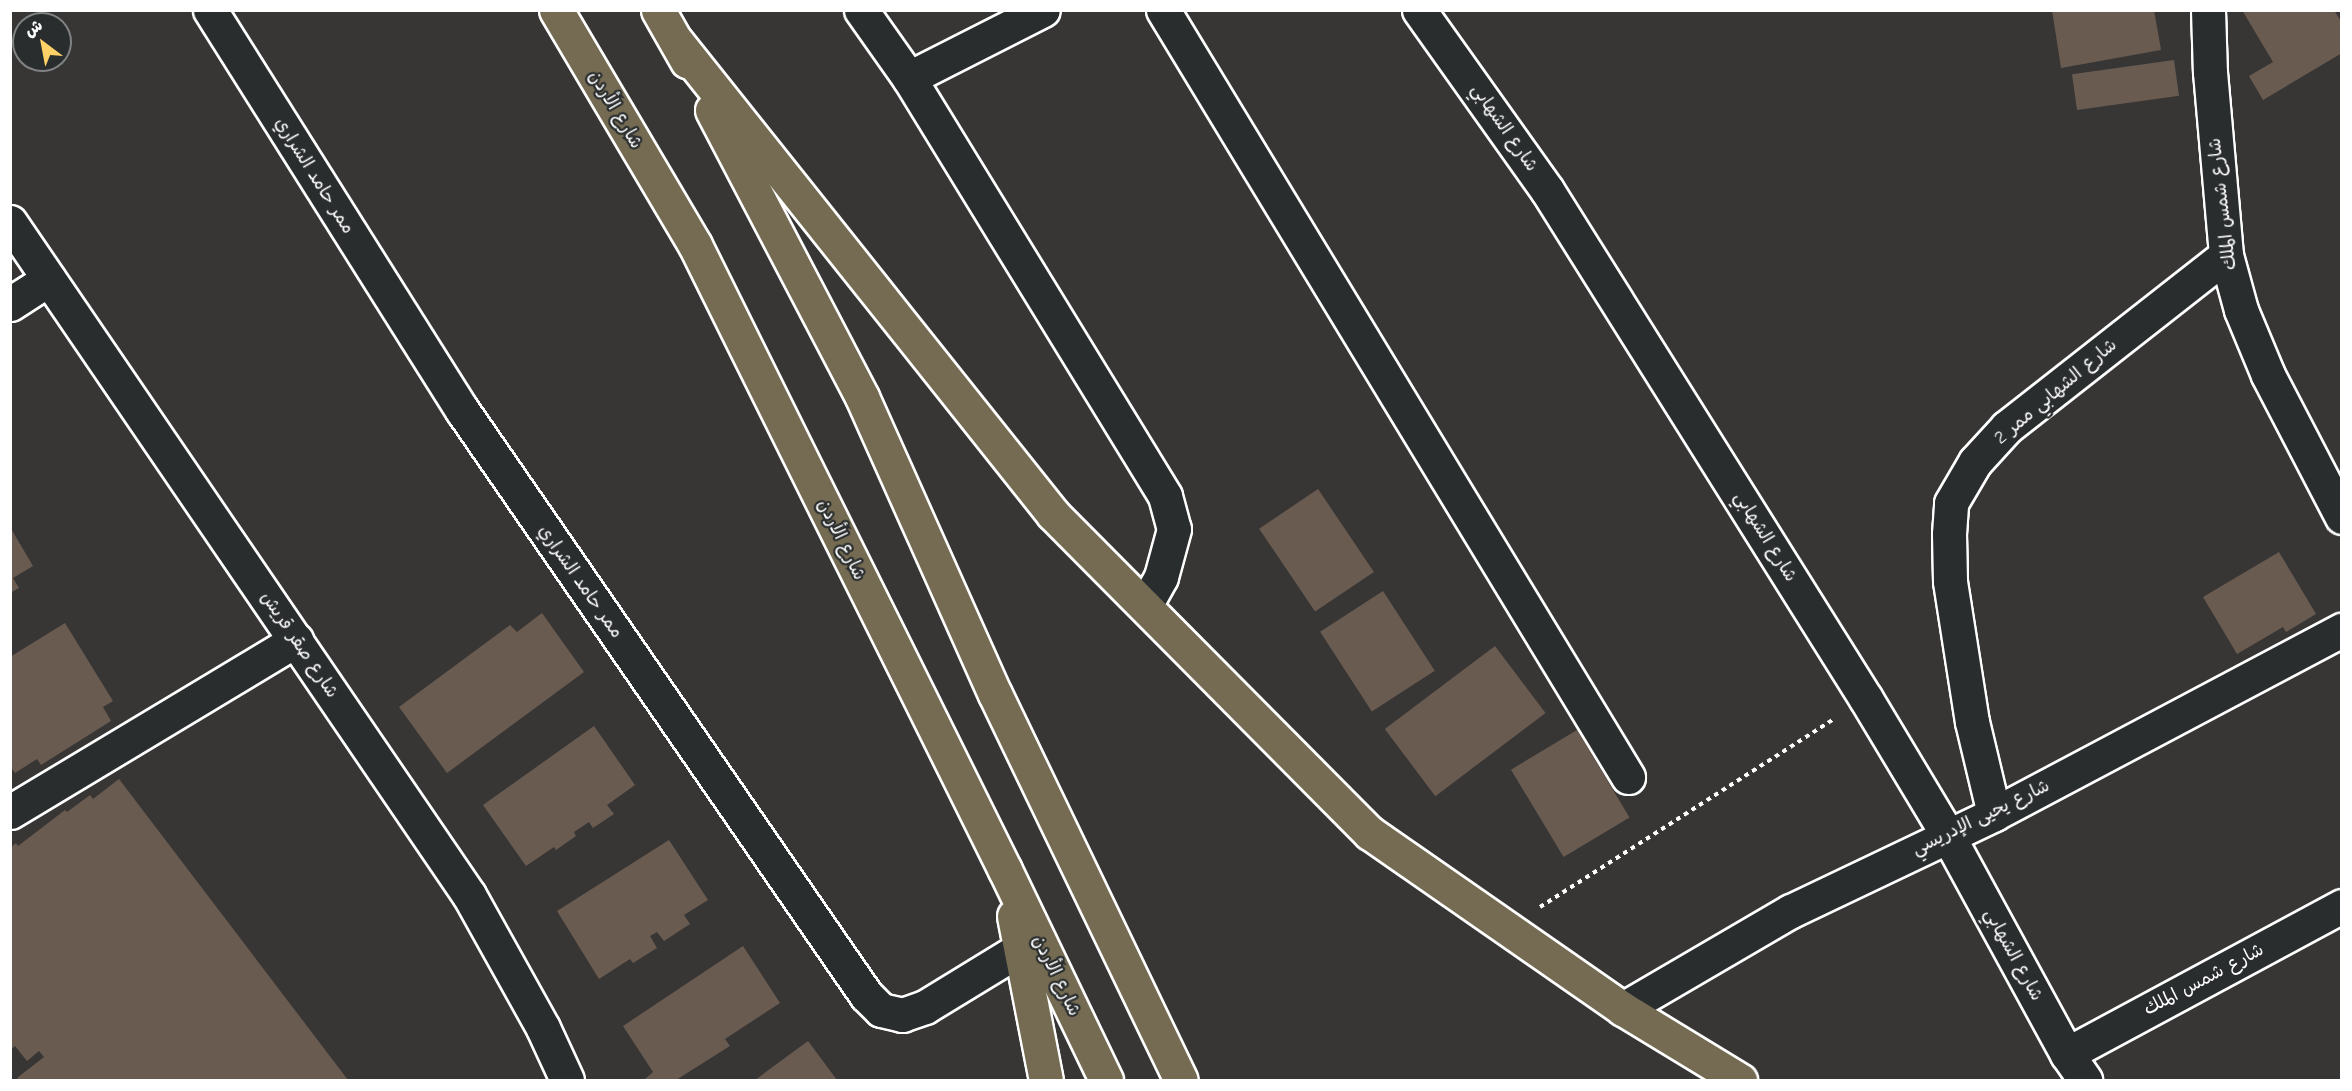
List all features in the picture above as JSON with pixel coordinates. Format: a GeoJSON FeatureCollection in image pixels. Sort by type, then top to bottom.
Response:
{"type":"FeatureCollection","features":[{"type":"Feature","properties":{"kind":"highway","name":"شارع الأردن"},"geometry":{"type":"LineString","coordinates":[[556,10],[694,245],[1005,870],[1106,1080]]}},
{"type":"Feature","properties":{"kind":"highway"},"geometry":{"type":"LineString","coordinates":[[658,10],[677,42],[862,397],[995,694],[1181,1080]]}},
{"type":"Feature","properties":{"kind":"highway"},"geometry":{"type":"LineString","coordinates":[[677,42],[1053,514],[1370,833],[1623,1009],[1740,1080]]}},
{"type":"Feature","properties":{"kind":"highway"},"geometry":{"type":"LineString","coordinates":[[1005,870],[1046,1080]]}},
{"type":"Feature","properties":{"kind":"street","name":"ممر حامد الشراري"},"geometry":{"type":"LineString","coordinates":[[210,10],[462,410],[866,995],[881,1010],[902,1015],[925,1007],[1020,949]]}},
{"type":"Feature","properties":{"kind":"street"},"geometry":{"type":"LineString","coordinates":[[861,10],[909,78],[1165,496],[1174,530],[1161,577],[1145,606]]}},
{"type":"Feature","properties":{"kind":"street"},"geometry":{"type":"LineString","coordinates":[[909,78],[1043,10]]}},
{"type":"Feature","properties":{"kind":"street"},"geometry":{"type":"LineString","coordinates":[[1163,10],[1628,777]]}},
{"type":"Feature","properties":{"kind":"street","name":"شارع الشهابي"},"geometry":{"type":"LineString","coordinates":[[1419,10],[1553,199],[1866,699],[1947,834],[2076,1067]]}},
{"type":"Feature","properties":{"kind":"street","name":"شارع شمس الملك"},"geometry":{"type":"LineString","coordinates":[[2208,10],[2210,72],[2226,255],[2241,310],[2268,375],[2342,517]]}},
{"type":"Feature","properties":{"kind":"street","name":"شارع صقر قريش"},"geometry":{"type":"LineString","coordinates":[[10,222],[469,895],[543,1028],[567,1080]]}},
{"type":"Feature","properties":{"kind":"street","name":"شارع الشهابي ممر 2"},"geometry":{"type":"LineString","coordinates":[[1994,814],[1972,722],[1950,581],[1949,534],[1952,503],[1975,462],[2007,427],[2226,255]]}},
{"type":"Feature","properties":{"kind":"street"},"geometry":{"type":"LineString","coordinates":[[10,304],[49,279]]}},
{"type":"Feature","properties":{"kind":"street","name":"شارع يحيى الإدريسي"},"geometry":{"type":"LineString","coordinates":[[1623,1009],[1791,911],[1947,834],[1994,814],[2342,630]]}},
{"type":"Feature","properties":{"kind":"street"},"geometry":{"type":"LineString","coordinates":[[10,812],[296,640]]}},
{"type":"Feature","properties":{"kind":"street","name":"شارع شمس الملك"},"geometry":{"type":"LineString","coordinates":[[2076,1067],[2342,906]]}},
{"type":"Feature","properties":{"kind":"path"},"geometry":{"type":"LineString","coordinates":[[1556,897],[1812,733]]}},
{"type":"Feature","properties":{"kind":"building"},"geometry":{"type":"Polygon","coordinates":[[[2052,10],[2154,10],[2161,50],[2061,68],[2052,10]]]}},
{"type":"Feature","properties":{"kind":"building"},"geometry":{"type":"Polygon","coordinates":[[[2242,10],[2334,10],[2342,23],[2342,53],[2263,100],[2249,76],[2273,62],[2242,10]]]}},
{"type":"Feature","properties":{"kind":"building"},"geometry":{"type":"Polygon","coordinates":[[[2174,60],[2179,96],[2077,110],[2072,74],[2174,60]]]}},
{"type":"Feature","properties":{"kind":"building"},"geometry":{"type":"Polygon","coordinates":[[[1318,489],[1374,572],[1315,612],[1259,529],[1318,489]]]}},
{"type":"Feature","properties":{"kind":"building"},"geometry":{"type":"Polygon","coordinates":[[[10,527],[33,566],[13,578],[19,588],[10,593],[10,527]]]}},
{"type":"Feature","properties":{"kind":"building"},"geometry":{"type":"Polygon","coordinates":[[[2279,552],[2316,614],[2286,632],[2283,627],[2237,654],[2203,597],[2279,552]]]}},
{"type":"Feature","properties":{"kind":"building"},"geometry":{"type":"Polygon","coordinates":[[[1383,591],[1435,671],[1372,712],[1320,632],[1383,591]]]}},
{"type":"Feature","properties":{"kind":"building"},"geometry":{"type":"Polygon","coordinates":[[[542,613],[584,672],[447,773],[399,707],[510,625],[517,632],[542,613]]]}},
{"type":"Feature","properties":{"kind":"building"},"geometry":{"type":"Polygon","coordinates":[[[65,623],[113,701],[103,707],[111,721],[41,765],[37,759],[15,773],[10,766],[10,657],[65,623]]]}},
{"type":"Feature","properties":{"kind":"building"},"geometry":{"type":"Polygon","coordinates":[[[1495,646],[1546,713],[1435,796],[1385,729],[1495,646]]]}},
{"type":"Feature","properties":{"kind":"building"},"geometry":{"type":"Polygon","coordinates":[[[594,726],[635,785],[607,805],[614,814],[593,828],[589,822],[574,832],[576,836],[556,850],[554,847],[526,866],[483,805],[594,726]]]}},
{"type":"Feature","properties":{"kind":"building"},"geometry":{"type":"Polygon","coordinates":[[[1577,730],[1630,817],[1564,857],[1511,770],[1577,730]]]}},
{"type":"Feature","properties":{"kind":"building"},"geometry":{"type":"Polygon","coordinates":[[[119,779],[348,1080],[19,1080],[17,1078],[44,1057],[39,1051],[27,1061],[15,1046],[10,1050],[10,848],[16,843],[18,846],[65,810],[67,812],[90,795],[93,799],[119,779]]]}},
{"type":"Feature","properties":{"kind":"building"},"geometry":{"type":"Polygon","coordinates":[[[669,840],[708,900],[684,915],[690,924],[664,941],[657,932],[650,936],[657,948],[633,963],[630,959],[599,979],[557,911],[669,840]]]}},
{"type":"Feature","properties":{"kind":"building"},"geometry":{"type":"Polygon","coordinates":[[[743,946],[780,1003],[725,1039],[730,1046],[676,1080],[644,1080],[653,1072],[623,1026],[743,946]]]}},
{"type":"Feature","properties":{"kind":"building"},"geometry":{"type":"Polygon","coordinates":[[[808,1041],[837,1080],[755,1080],[808,1041]]]}}]}
